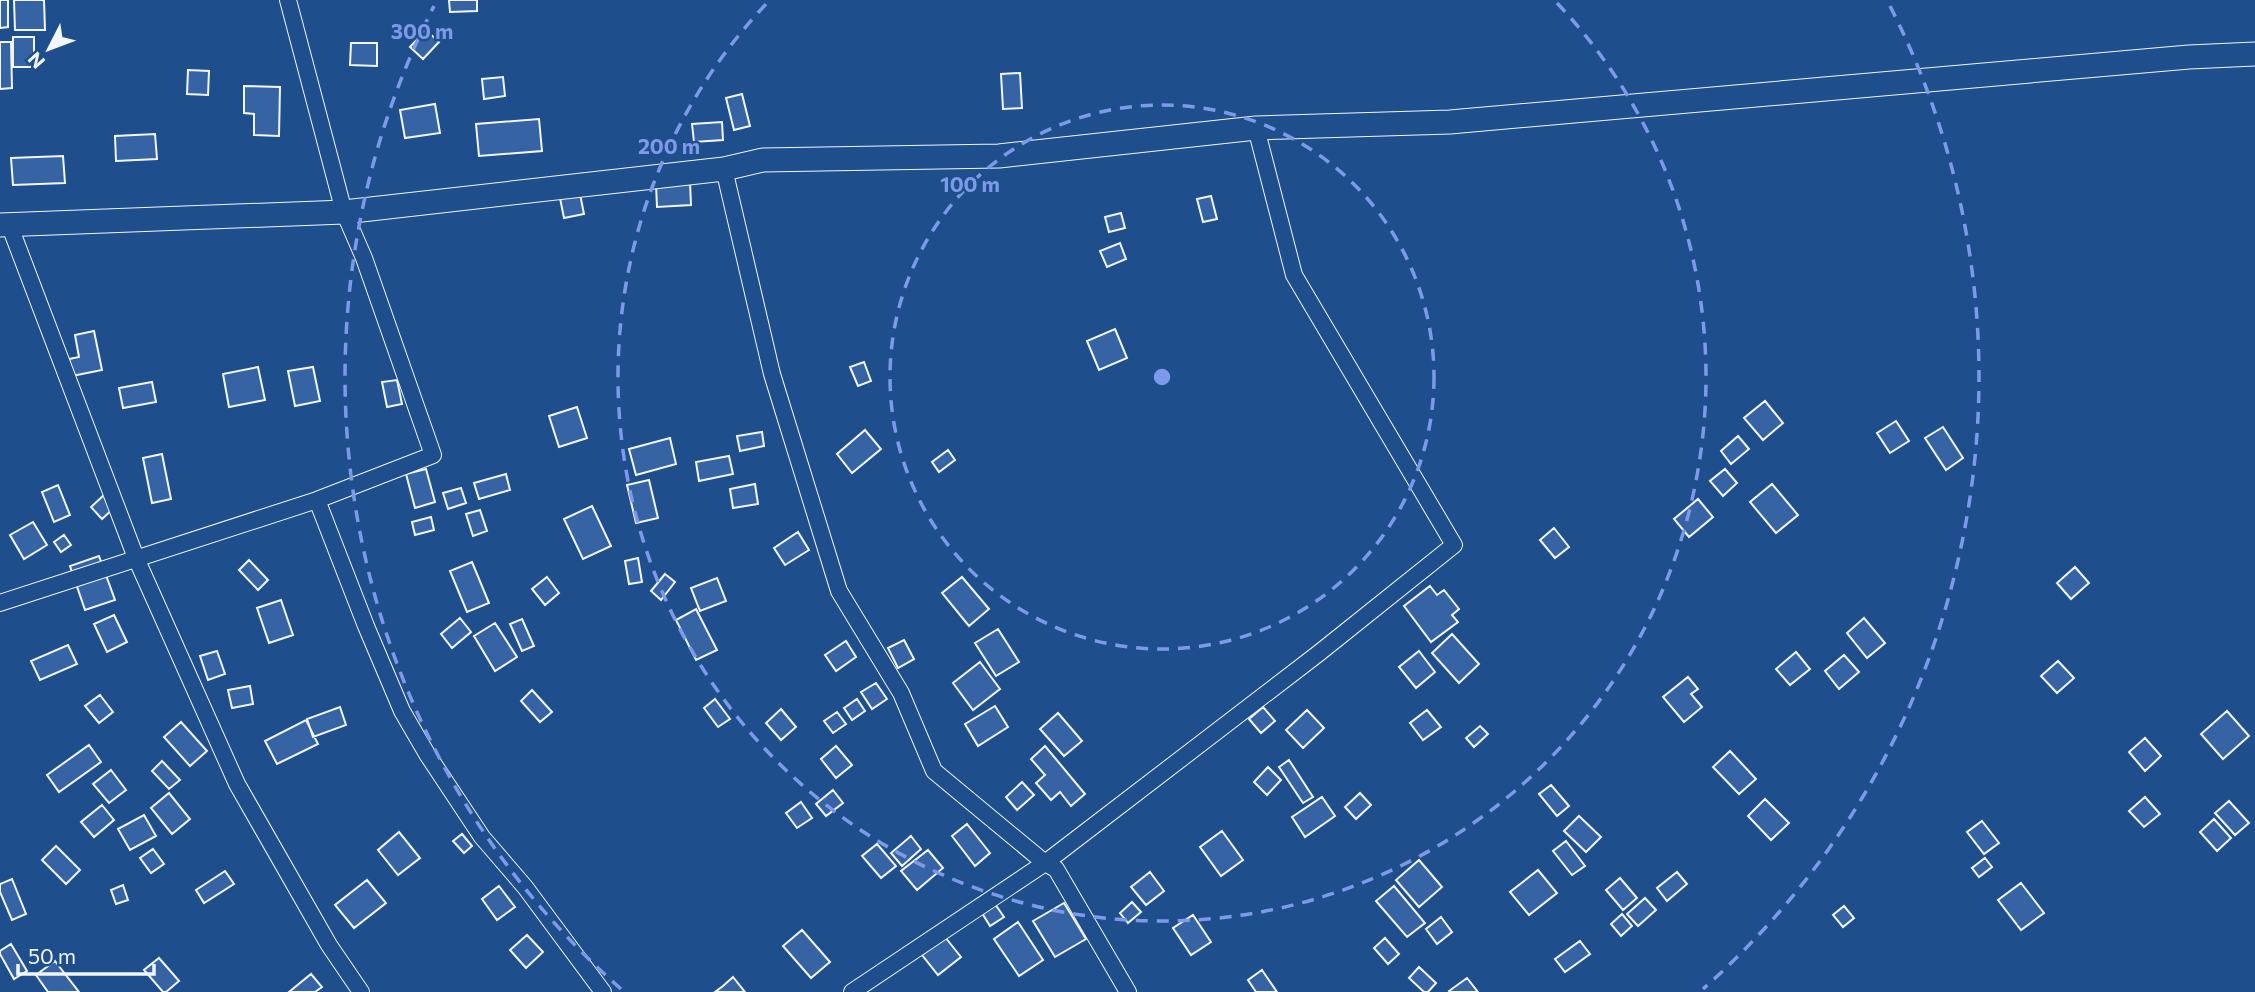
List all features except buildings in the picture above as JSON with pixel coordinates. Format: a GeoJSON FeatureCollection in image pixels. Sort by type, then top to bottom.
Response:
{"type":"FeatureCollection","features":[{"type":"Feature","properties":{"kind":"street"},"geometry":{"type":"LineString","coordinates":[[0,603],[317,500],[433,455],[364,258],[344,212],[288,0]]}},
{"type":"Feature","properties":{"kind":"street"},"geometry":{"type":"LineString","coordinates":[[361,992],[329,945],[237,784],[136,558],[4,225],[344,212],[724,169],[763,160],[999,156],[1256,128],[1450,122],[2093,65],[2255,54]]}},
{"type":"Feature","properties":{"kind":"street"},"geometry":{"type":"LineString","coordinates":[[852,992],[1045,863],[1319,653],[1454,545],[1294,275],[1256,128]]}},
{"type":"Feature","properties":{"kind":"street"},"geometry":{"type":"LineString","coordinates":[[724,169],[772,373],[839,591],[901,693],[934,771],[1045,863],[1056,869],[1128,992]]}},
{"type":"Feature","properties":{"kind":"street"},"geometry":{"type":"LineString","coordinates":[[317,500],[402,711],[427,754],[481,837],[525,887],[604,992]]}}]}
